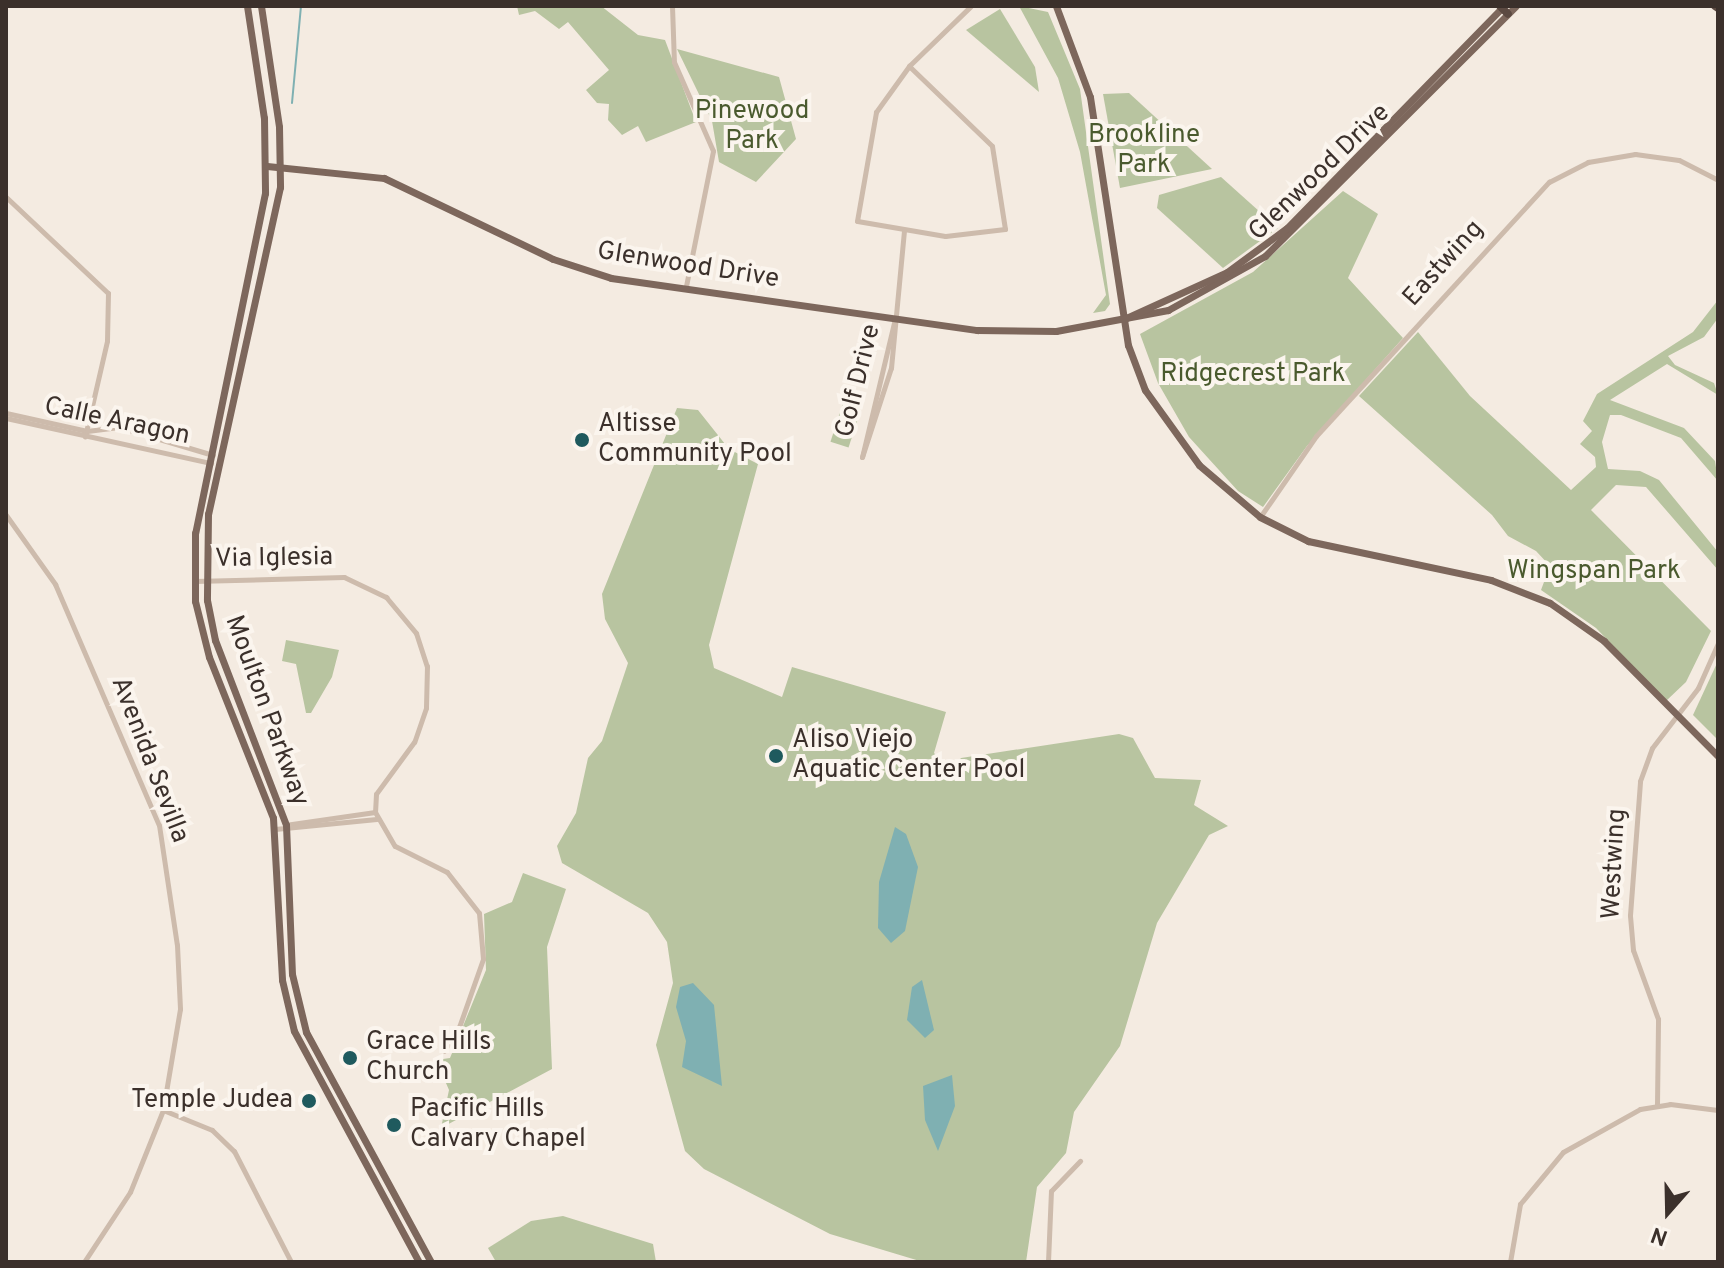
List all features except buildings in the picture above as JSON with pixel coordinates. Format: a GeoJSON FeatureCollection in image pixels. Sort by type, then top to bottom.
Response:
{"type":"FeatureCollection","features":[{"type":"Feature","properties":{"kind":"main road","name":"Moulton Parkway"},"geometry":{"type":"LineString","coordinates":[[247,6],[267,166],[258,247],[195,533],[194,581],[209,657],[263,782],[275,829],[289,1014],[307,1064],[419,1262]]}},
{"type":"Feature","properties":{"kind":"main road","name":"Moulton Parkway"},"geometry":{"type":"LineString","coordinates":[[261,6],[281,166],[271,247],[206,530],[205,580],[215,640],[287,828],[295,994],[313,1050],[431,1262]]}},
{"type":"Feature","properties":{"kind":"main road"},"geometry":{"type":"LineString","coordinates":[[1056,6],[1090,97],[1123,320],[1141,382],[1173,434],[1214,482],[1260,517],[1340,552],[1462,573],[1535,596],[1604,641],[1718,756]]}},
{"type":"Feature","properties":{"kind":"main road","name":"Glenwood Drive"},"geometry":{"type":"LineString","coordinates":[[267,166],[384,178],[582,270],[1021,334],[1123,320],[1195,299],[1288,240],[1503,9],[1516,6]]}},
{"type":"Feature","properties":{"kind":"main road"},"geometry":{"type":"LineString","coordinates":[[347,1133],[354,1126]]}},
{"type":"Feature","properties":{"kind":"street"},"geometry":{"type":"LineString","coordinates":[[672,6],[674,62],[713,151],[686,286]]}},
{"type":"Feature","properties":{"kind":"street"},"geometry":{"type":"LineString","coordinates":[[909,66],[992,146],[1008,225],[999,232],[969,236],[904,231],[857,218],[875,114],[909,66],[971,6]]}},
{"type":"Feature","properties":{"kind":"street","name":"Eastwing"},"geometry":{"type":"LineString","coordinates":[[1260,517],[1316,436],[1549,182],[1588,162],[1635,154],[1679,160],[1718,180]]}},
{"type":"Feature","properties":{"kind":"street"},"geometry":{"type":"LineString","coordinates":[[6,197],[108,293],[107,341],[86,433]]}},
{"type":"Feature","properties":{"kind":"street"},"geometry":{"type":"LineString","coordinates":[[895,317],[904,231]]}},
{"type":"Feature","properties":{"kind":"street","name":"Golf Drive"},"geometry":{"type":"LineString","coordinates":[[895,317],[891,368],[862,457],[860,447],[895,317]]}},
{"type":"Feature","properties":{"kind":"street","name":"Calle Aragon"},"geometry":{"type":"LineString","coordinates":[[6,415],[210,458]]}},
{"type":"Feature","properties":{"kind":"street","name":"Calle Aragon"},"geometry":{"type":"LineString","coordinates":[[86,433],[119,427],[221,461]]}},
{"type":"Feature","properties":{"kind":"street","name":"Avenida Sevilla"},"geometry":{"type":"LineString","coordinates":[[6,515],[55,584],[165,847],[180,1009],[163,1110],[130,1192],[84,1262]]}},
{"type":"Feature","properties":{"kind":"street","name":"Via Iglesia"},"geometry":{"type":"LineString","coordinates":[[194,581],[323,573],[365,584],[402,614],[427,666],[426,708],[414,742],[376,794],[376,816]]}},
{"type":"Feature","properties":{"kind":"street","name":"Westwing"},"geometry":{"type":"LineString","coordinates":[[1657,1105],[1658,1019],[1633,950],[1631,874],[1640,781],[1652,748],[1698,688],[1718,643]]}},
{"type":"Feature","properties":{"kind":"street"},"geometry":{"type":"LineString","coordinates":[[275,829],[376,816],[395,846],[465,889],[479,913],[483,959],[459,1027],[444,1051]]}},
{"type":"Feature","properties":{"kind":"street"},"geometry":{"type":"LineString","coordinates":[[1510,1262],[1518,1209],[1546,1168],[1614,1120],[1657,1105],[1718,1110]]}},
{"type":"Feature","properties":{"kind":"street"},"geometry":{"type":"LineString","coordinates":[[163,1110],[212,1130],[234,1151],[291,1262]]}},
{"type":"Feature","properties":{"kind":"street"},"geometry":{"type":"LineString","coordinates":[[1048,1262],[1051,1191],[1080,1161]]}},
{"type":"Feature","properties":{"kind":"green space"},"geometry":{"type":"Polygon","coordinates":[[[517,6],[601,6],[638,35],[665,40],[696,122],[646,142],[638,126],[622,135],[608,120],[609,104],[597,103],[586,90],[609,70],[568,22],[559,29],[535,11],[519,15],[517,6]]]}},
{"type":"Feature","properties":{"kind":"green space"},"geometry":{"type":"Polygon","coordinates":[[[1019,6],[1048,12],[1080,89],[1110,304],[1105,311],[1093,313],[1106,295],[1080,152],[1058,78],[1019,6]]]}},
{"type":"Feature","properties":{"kind":"green space"},"geometry":{"type":"Polygon","coordinates":[[[1000,9],[1035,67],[1039,92],[966,30],[1000,9]]]}},
{"type":"Feature","properties":{"kind":"green space","name":"Pinewood Park"},"geometry":{"type":"Polygon","coordinates":[[[677,49],[779,77],[796,139],[756,182],[719,162],[712,121],[677,49]]]}},
{"type":"Feature","properties":{"kind":"green space","name":"Brookline Park"},"geometry":{"type":"Polygon","coordinates":[[[1129,93],[1212,169],[1120,188],[1103,94],[1129,93]]]}},
{"type":"Feature","properties":{"kind":"green space","name":"Brookline Park"},"geometry":{"type":"Polygon","coordinates":[[[1221,177],[1278,228],[1223,268],[1157,208],[1159,195],[1221,177]]]}},
{"type":"Feature","properties":{"kind":"green space","name":"Ridgecrest Park"},"geometry":{"type":"Polygon","coordinates":[[[1343,191],[1378,214],[1348,278],[1403,338],[1307,446],[1263,507],[1238,491],[1189,437],[1158,383],[1140,334],[1253,272],[1343,191]]]}},
{"type":"Feature","properties":{"kind":"green space","name":"Wingspan Park"},"geometry":{"type":"Polygon","coordinates":[[[1718,300],[1718,318],[1704,337],[1668,356],[1675,365],[1714,383],[1718,395],[1667,364],[1610,400],[1684,428],[1715,461],[1718,481],[1681,438],[1621,415],[1610,415],[1602,442],[1608,469],[1640,471],[1659,480],[1718,552],[1718,570],[1646,487],[1616,485],[1591,510],[1711,631],[1686,682],[1666,701],[1596,628],[1541,590],[1550,566],[1536,551],[1508,536],[1492,515],[1359,396],[1418,332],[1470,396],[1571,490],[1596,467],[1595,457],[1580,444],[1592,431],[1583,421],[1597,394],[1693,332],[1718,300]]]}},
{"type":"Feature","properties":{"kind":"green space"},"geometry":{"type":"Polygon","coordinates":[[[845,397],[863,403],[849,448],[830,442],[845,397]]]}},
{"type":"Feature","properties":{"kind":"green space"},"geometry":{"type":"Polygon","coordinates":[[[677,408],[698,410],[729,449],[758,464],[709,645],[714,668],[782,697],[792,667],[946,712],[934,753],[951,771],[961,758],[1119,734],[1133,738],[1155,778],[1201,780],[1194,805],[1228,826],[1209,835],[1157,923],[1120,1046],[1074,1112],[1066,1153],[1037,1187],[1026,1262],[923,1262],[830,1234],[704,1169],[685,1151],[656,1045],[673,983],[667,942],[648,913],[562,863],[557,846],[576,813],[588,758],[602,741],[628,663],[605,619],[602,594],[677,408]]]}},
{"type":"Feature","properties":{"kind":"green space"},"geometry":{"type":"Polygon","coordinates":[[[286,640],[339,650],[332,677],[311,713],[306,713],[296,664],[282,661],[286,640]]]}},
{"type":"Feature","properties":{"kind":"green space"},"geometry":{"type":"Polygon","coordinates":[[[1718,661],[1718,740],[1693,715],[1718,661]]]}},
{"type":"Feature","properties":{"kind":"green space"},"geometry":{"type":"Polygon","coordinates":[[[523,873],[566,889],[547,947],[552,1069],[441,1128],[449,1090],[436,1060],[450,1058],[486,970],[484,914],[512,902],[523,873]]]}},
{"type":"Feature","properties":{"kind":"green space"},"geometry":{"type":"Polygon","coordinates":[[[563,1216],[653,1244],[656,1262],[496,1262],[488,1248],[531,1221],[563,1216]]]}},
{"type":"Feature","properties":{"kind":"water"},"geometry":{"type":"Polygon","coordinates":[[[895,827],[906,834],[918,867],[905,931],[891,943],[878,928],[879,882],[895,827]]]}},
{"type":"Feature","properties":{"kind":"water"},"geometry":{"type":"Polygon","coordinates":[[[922,980],[934,1030],[925,1038],[907,1020],[912,987],[922,980]]]}},
{"type":"Feature","properties":{"kind":"water"},"geometry":{"type":"Polygon","coordinates":[[[693,983],[714,1005],[722,1086],[682,1067],[686,1041],[676,1007],[680,987],[693,983]]]}},
{"type":"Feature","properties":{"kind":"water"},"geometry":{"type":"Polygon","coordinates":[[[952,1075],[955,1106],[938,1151],[925,1120],[923,1086],[952,1075]]]}},
{"type":"Feature","properties":{"kind":"waterway"},"geometry":{"type":"LineString","coordinates":[[292,103],[301,6]]}},
{"type":"Feature","properties":{"kind":"place","name":"Altisse Community Pool"},"geometry":{"type":"Point","coordinates":[582,440]}},
{"type":"Feature","properties":{"kind":"place","name":"Aliso Viejo Aquatic Center Pool"},"geometry":{"type":"Point","coordinates":[776,756]}},
{"type":"Feature","properties":{"kind":"place","name":"Grace Hills Church"},"geometry":{"type":"Point","coordinates":[350,1058]}},
{"type":"Feature","properties":{"kind":"place","name":"Temple Judea"},"geometry":{"type":"Point","coordinates":[309,1101]}},
{"type":"Feature","properties":{"kind":"place","name":"Pacific Hills Calvary Chapel"},"geometry":{"type":"Point","coordinates":[394,1125]}}]}
